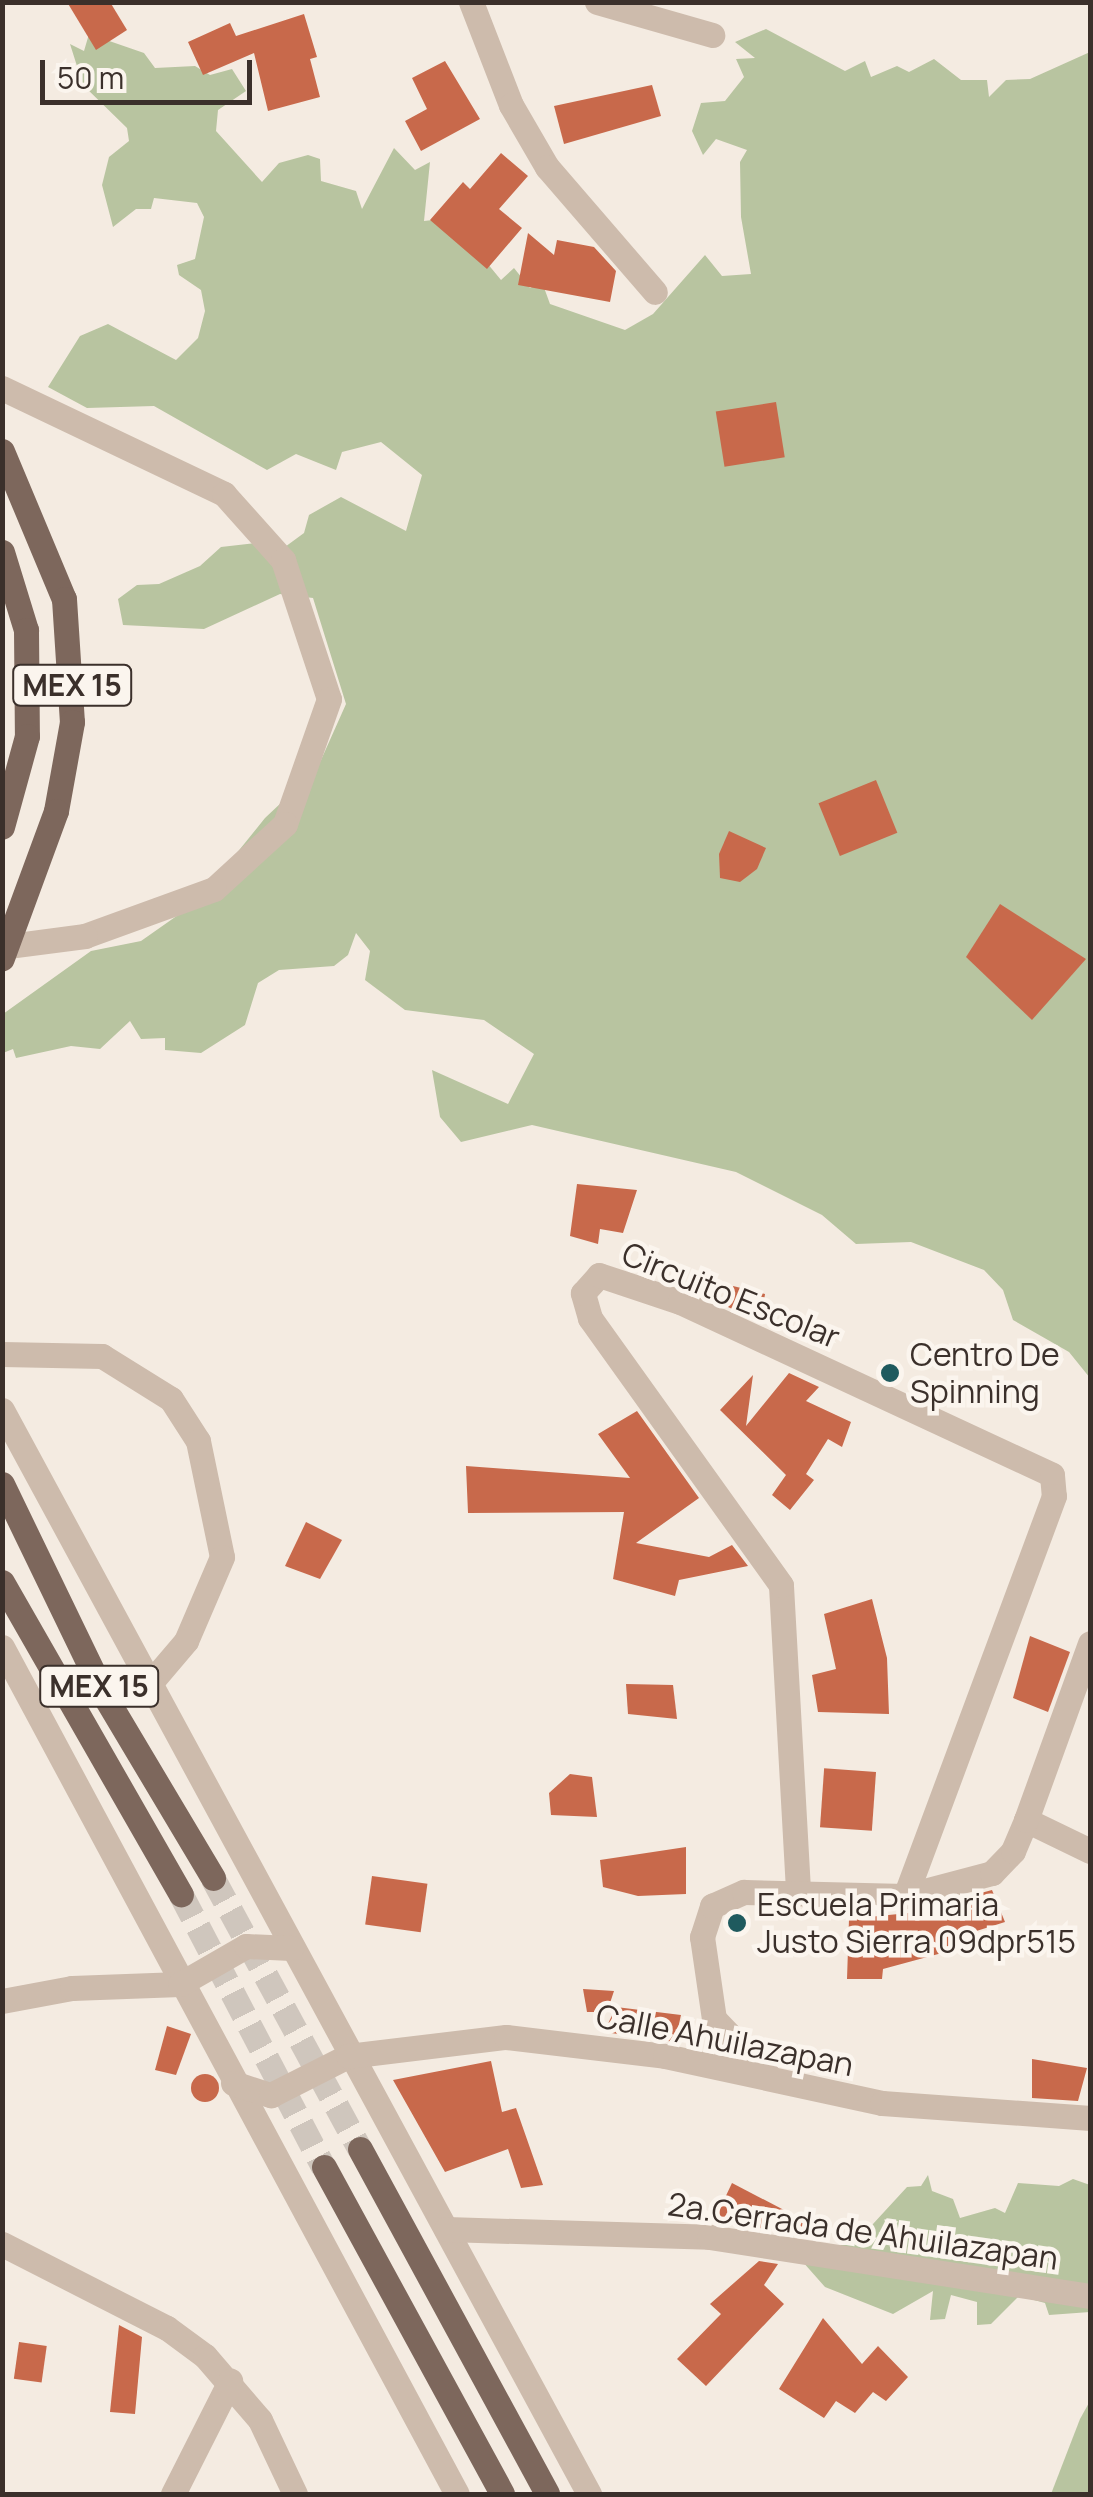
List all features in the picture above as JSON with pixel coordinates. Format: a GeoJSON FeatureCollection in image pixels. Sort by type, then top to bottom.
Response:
{"type":"FeatureCollection","features":[{"type":"Feature","properties":{"kind":"main road","name":"MEX 15"},"geometry":{"type":"LineString","coordinates":[[2,450],[48,548],[72,649],[72,722],[56,812],[5,952]]}},
{"type":"Feature","properties":{"kind":"main road","name":"MEX 15"},"geometry":{"type":"LineString","coordinates":[[2,552],[26,630],[27,736],[4,824]]}},
{"type":"Feature","properties":{"kind":"main road","name":"MEX 15"},"geometry":{"type":"LineString","coordinates":[[2,1484],[104,1695],[213,1878]]}},
{"type":"Feature","properties":{"kind":"main road","name":"MEX 15"},"geometry":{"type":"LineString","coordinates":[[2,1582],[180,1894]]}},
{"type":"Feature","properties":{"kind":"main road"},"geometry":{"type":"LineString","coordinates":[[360,2150],[547,2494]]}},
{"type":"Feature","properties":{"kind":"main road"},"geometry":{"type":"LineString","coordinates":[[324,2167],[502,2494]]}},
{"type":"Feature","properties":{"kind":"street"},"geometry":{"type":"LineString","coordinates":[[472,2],[497,74],[547,167],[655,292]]}},
{"type":"Feature","properties":{"kind":"street"},"geometry":{"type":"LineString","coordinates":[[597,2],[712,35]]}},
{"type":"Feature","properties":{"kind":"street"},"geometry":{"type":"LineString","coordinates":[[2,388],[224,494],[283,560],[329,699],[285,824],[214,888],[85,936],[5,952]]}},
{"type":"Feature","properties":{"kind":"street","name":"Circuito Escolar"},"geometry":{"type":"LineString","coordinates":[[798,1890],[781,1585],[590,1318],[583,1293],[598,1275],[698,1310],[1052,1475],[1054,1496],[905,1896]]}},
{"type":"Feature","properties":{"kind":"street"},"geometry":{"type":"LineString","coordinates":[[2,1354],[102,1356],[171,1400],[198,1441],[222,1557],[193,1630],[152,1681]]}},
{"type":"Feature","properties":{"kind":"street"},"geometry":{"type":"LineString","coordinates":[[2,1410],[152,1681],[348,2056],[589,2494]]}},
{"type":"Feature","properties":{"kind":"street"},"geometry":{"type":"LineString","coordinates":[[771,2077],[714,2019],[702,1937],[712,1906],[722,1897],[798,1890],[905,1896],[992,1873],[1012,1851],[1026,1820],[1090,1643]]}},
{"type":"Feature","properties":{"kind":"street"},"geometry":{"type":"LineString","coordinates":[[2,1647],[457,2494]]}},
{"type":"Feature","properties":{"kind":"street"},"geometry":{"type":"LineString","coordinates":[[1026,1820],[1090,1850]]}},
{"type":"Feature","properties":{"kind":"street"},"geometry":{"type":"LineString","coordinates":[[2,2000],[72,1988],[180,1984],[246,1946],[291,1948]]}},
{"type":"Feature","properties":{"kind":"street","name":"Calle Ahuilazapan"},"geometry":{"type":"LineString","coordinates":[[234,2083],[271,2096],[348,2056],[458,2041],[543,2039],[771,2077],[922,2108],[1090,2118]]}},
{"type":"Feature","properties":{"kind":"street","name":"2a.Cerrada de Ahuilazapan"},"geometry":{"type":"LineString","coordinates":[[446,2229],[709,2237],[1090,2296]]}},
{"type":"Feature","properties":{"kind":"street"},"geometry":{"type":"LineString","coordinates":[[2,2244],[167,2328],[230,2381],[260,2420],[295,2494]]}},
{"type":"Feature","properties":{"kind":"street"},"geometry":{"type":"LineString","coordinates":[[173,2494],[230,2381]]}},
{"type":"Feature","properties":{"kind":"green space"},"geometry":{"type":"Polygon","coordinates":[[[766,29],[845,71],[865,61],[871,77],[897,66],[909,72],[934,59],[961,80],[987,80],[989,97],[1006,80],[1030,79],[1090,52],[1090,1378],[1069,1352],[1013,1320],[1003,1290],[984,1270],[911,1242],[856,1244],[822,1215],[736,1172],[532,1125],[461,1142],[440,1117],[432,1070],[508,1104],[534,1054],[484,1020],[405,1010],[365,980],[370,951],[356,933],[348,955],[334,966],[279,970],[258,983],[245,1025],[201,1053],[165,1050],[165,1038],[141,1039],[130,1021],[100,1049],[71,1046],[16,1058],[13,1049],[3,1053],[3,1014],[91,951],[141,941],[198,901],[265,818],[317,769],[346,704],[313,598],[280,594],[204,629],[123,625],[118,599],[137,585],[159,584],[200,566],[221,547],[275,541],[274,555],[304,533],[309,515],[341,497],[406,531],[422,475],[381,442],[342,452],[336,470],[296,454],[267,470],[154,406],[87,408],[48,387],[80,336],[108,324],[176,360],[198,338],[205,311],[201,290],[179,275],[177,265],[195,259],[204,217],[197,203],[154,198],[151,209],[136,209],[113,227],[102,185],[109,157],[129,141],[127,128],[83,85],[70,44],[84,51],[89,34],[144,53],[155,68],[195,66],[210,75],[232,69],[246,91],[218,110],[216,131],[262,182],[279,163],[308,155],[320,159],[321,181],[356,191],[362,209],[394,148],[415,170],[430,162],[424,221],[450,218],[501,280],[514,268],[530,288],[542,282],[550,304],[625,330],[653,314],[705,255],[722,276],[751,274],[741,217],[740,162],[747,150],[716,139],[703,155],[692,131],[701,103],[725,101],[744,77],[736,59],[755,58],[735,42],[766,29]]]}},
{"type":"Feature","properties":{"kind":"green space"},"geometry":{"type":"Polygon","coordinates":[[[928,2175],[932,2191],[953,2199],[960,2218],[995,2208],[1005,2213],[1018,2183],[1059,2186],[1073,2179],[1090,2185],[1090,2312],[1049,2315],[1045,2303],[1019,2296],[991,2324],[977,2325],[977,2302],[951,2295],[945,2319],[930,2320],[933,2291],[893,2314],[825,2287],[802,2261],[861,2237],[907,2187],[921,2186],[928,2175]]]}},
{"type":"Feature","properties":{"kind":"green space"},"geometry":{"type":"Polygon","coordinates":[[[1090,2401],[1090,2494],[1051,2494],[1080,2419],[1090,2401]]]}},
{"type":"Feature","properties":{"kind":"building"},"geometry":{"type":"Polygon","coordinates":[[[67,2],[110,2],[127,30],[96,50],[67,2]]]}},
{"type":"Feature","properties":{"kind":"building"},"geometry":{"type":"Polygon","coordinates":[[[304,14],[317,57],[310,59],[320,97],[268,111],[254,53],[203,75],[188,42],[230,23],[236,36],[304,14]]]}},
{"type":"Feature","properties":{"kind":"building"},"geometry":{"type":"Polygon","coordinates":[[[445,61],[480,119],[421,151],[405,121],[427,109],[412,78],[445,61]]]}},
{"type":"Feature","properties":{"kind":"building"},"geometry":{"type":"Polygon","coordinates":[[[652,85],[661,116],[564,144],[554,106],[652,85]]]}},
{"type":"Feature","properties":{"kind":"building"},"geometry":{"type":"Polygon","coordinates":[[[501,153],[528,176],[499,209],[522,228],[487,269],[430,220],[463,182],[470,189],[501,153]]]}},
{"type":"Feature","properties":{"kind":"building"},"geometry":{"type":"Polygon","coordinates":[[[528,233],[554,255],[557,240],[594,247],[616,271],[610,302],[518,285],[528,233]]]}},
{"type":"Feature","properties":{"kind":"building"},"geometry":{"type":"Polygon","coordinates":[[[776,402],[785,457],[725,467],[716,412],[776,402]]]}},
{"type":"Feature","properties":{"kind":"building"},"geometry":{"type":"Polygon","coordinates":[[[876,780],[897,833],[840,856],[819,803],[876,780]]]}},
{"type":"Feature","properties":{"kind":"building"},"geometry":{"type":"Polygon","coordinates":[[[729,831],[766,848],[757,869],[740,882],[720,878],[719,854],[729,831]]]}},
{"type":"Feature","properties":{"kind":"building"},"geometry":{"type":"Polygon","coordinates":[[[1000,904],[1086,959],[1032,1020],[966,957],[1000,904]]]}},
{"type":"Feature","properties":{"kind":"building"},"geometry":{"type":"Polygon","coordinates":[[[577,1184],[637,1190],[623,1233],[600,1229],[598,1244],[570,1236],[577,1184]]]}},
{"type":"Feature","properties":{"kind":"building"},"geometry":{"type":"Polygon","coordinates":[[[733,1286],[765,1294],[761,1322],[728,1307],[733,1286]]]}},
{"type":"Feature","properties":{"kind":"building"},"geometry":{"type":"Polygon","coordinates":[[[789,1373],[819,1387],[806,1401],[851,1422],[842,1447],[828,1439],[806,1474],[814,1480],[790,1510],[772,1495],[786,1475],[720,1410],[753,1375],[746,1426],[789,1373]]]}},
{"type":"Feature","properties":{"kind":"building"},"geometry":{"type":"Polygon","coordinates":[[[637,1411],[699,1498],[636,1543],[709,1557],[732,1545],[748,1566],[679,1580],[675,1596],[613,1579],[624,1512],[468,1513],[466,1466],[630,1478],[598,1434],[637,1411]]]}},
{"type":"Feature","properties":{"kind":"building"},"geometry":{"type":"Polygon","coordinates":[[[306,1522],[342,1540],[320,1579],[285,1566],[306,1522]]]}},
{"type":"Feature","properties":{"kind":"building"},"geometry":{"type":"Polygon","coordinates":[[[872,1599],[887,1658],[889,1714],[818,1712],[812,1675],[836,1669],[824,1614],[872,1599]]]}},
{"type":"Feature","properties":{"kind":"building"},"geometry":{"type":"Polygon","coordinates":[[[1030,1636],[1070,1652],[1048,1712],[1013,1698],[1030,1636]]]}},
{"type":"Feature","properties":{"kind":"building"},"geometry":{"type":"Polygon","coordinates":[[[626,1684],[673,1685],[677,1719],[628,1714],[626,1684]]]}},
{"type":"Feature","properties":{"kind":"building"},"geometry":{"type":"Polygon","coordinates":[[[824,1768],[876,1772],[872,1831],[820,1827],[824,1768]]]}},
{"type":"Feature","properties":{"kind":"building"},"geometry":{"type":"Polygon","coordinates":[[[570,1774],[592,1777],[597,1817],[551,1815],[549,1793],[570,1774]]]}},
{"type":"Feature","properties":{"kind":"building"},"geometry":{"type":"Polygon","coordinates":[[[686,1847],[686,1894],[638,1896],[603,1887],[600,1860],[686,1847]]]}},
{"type":"Feature","properties":{"kind":"building"},"geometry":{"type":"Polygon","coordinates":[[[372,1876],[427,1884],[421,1932],[365,1925],[372,1876]]]}},
{"type":"Feature","properties":{"kind":"building"},"geometry":{"type":"Polygon","coordinates":[[[992,1890],[1005,1922],[951,1939],[953,1950],[883,1969],[882,1979],[847,1979],[849,1919],[958,1908],[955,1900],[992,1890]]]}},
{"type":"Feature","properties":{"kind":"building"},"geometry":{"type":"Polygon","coordinates":[[[583,1989],[614,1991],[607,2012],[587,2012],[583,1989]]]}},
{"type":"Feature","properties":{"kind":"building"},"geometry":{"type":"Polygon","coordinates":[[[616,2007],[681,2015],[675,2042],[604,2032],[616,2007]]]}},
{"type":"Feature","properties":{"kind":"building"},"geometry":{"type":"Polygon","coordinates":[[[167,2026],[191,2034],[176,2075],[155,2070],[167,2026]]]}},
{"type":"Feature","properties":{"kind":"building"},"geometry":{"type":"Polygon","coordinates":[[[1032,2059],[1087,2068],[1078,2101],[1032,2098],[1032,2059]]]}},
{"type":"Feature","properties":{"kind":"building"},"geometry":{"type":"Polygon","coordinates":[[[491,2061],[502,2112],[516,2108],[543,2185],[521,2188],[508,2149],[445,2172],[393,2080],[491,2061]]]}},
{"type":"Feature","properties":{"kind":"building"},"geometry":{"type":"Polygon","coordinates":[[[205,2074],[215,2078],[219,2088],[215,2098],[205,2102],[195,2098],[191,2088],[195,2078],[205,2074]]]}},
{"type":"Feature","properties":{"kind":"building"},"geometry":{"type":"Polygon","coordinates":[[[732,2183],[805,2221],[797,2234],[714,2221],[732,2183]]]}},
{"type":"Feature","properties":{"kind":"building"},"geometry":{"type":"Polygon","coordinates":[[[759,2261],[778,2264],[764,2285],[784,2304],[706,2386],[677,2359],[721,2314],[710,2304],[759,2261]]]}},
{"type":"Feature","properties":{"kind":"building"},"geometry":{"type":"Polygon","coordinates":[[[823,2318],[862,2364],[878,2346],[908,2377],[886,2401],[873,2392],[855,2413],[836,2401],[824,2418],[779,2389],[823,2318]]]}},
{"type":"Feature","properties":{"kind":"building"},"geometry":{"type":"Polygon","coordinates":[[[119,2325],[142,2337],[135,2414],[110,2412],[119,2325]]]}},
{"type":"Feature","properties":{"kind":"building"},"geometry":{"type":"Polygon","coordinates":[[[19,2342],[47,2346],[42,2383],[14,2379],[19,2342]]]}},
{"type":"Feature","properties":{"kind":"tunnel"},"geometry":{"type":"LineString","coordinates":[[213,1878],[360,2149]]}},
{"type":"Feature","properties":{"kind":"tunnel"},"geometry":{"type":"LineString","coordinates":[[181,1894],[324,2167]]}},
{"type":"Feature","properties":{"kind":"place","name":"Centro De Spinning"},"geometry":{"type":"Point","coordinates":[890,1373]}},
{"type":"Feature","properties":{"kind":"place","name":"Escuela Primaria Justo Sierra 09dpr515"},"geometry":{"type":"Point","coordinates":[737,1923]}}]}
